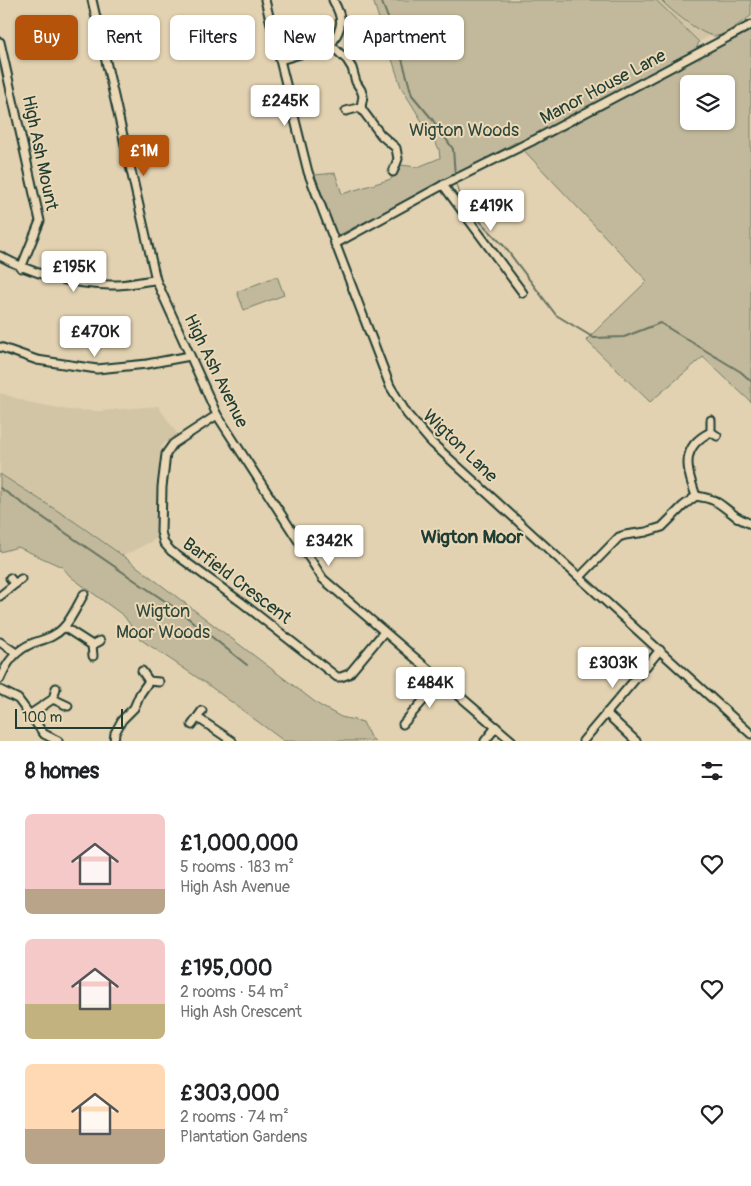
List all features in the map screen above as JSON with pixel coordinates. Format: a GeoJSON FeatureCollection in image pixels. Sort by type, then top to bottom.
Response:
{"type":"FeatureCollection","features":[{"type":"Feature","properties":{"kind":"street","name":"High Ash Avenue"},"geometry":{"type":"LineString","coordinates":[[92,0],[156,280],[216,415],[323,579],[512,741]]}},
{"type":"Feature","properties":{"kind":"street","name":"Wigton Lane"},"geometry":{"type":"LineString","coordinates":[[265,0],[269,15]]}},
{"type":"Feature","properties":{"kind":"street"},"geometry":{"type":"LineString","coordinates":[[333,0],[342,20],[341,28],[334,40]]}},
{"type":"Feature","properties":{"kind":"street","name":"Manor House Lane"},"geometry":{"type":"LineString","coordinates":[[336,244],[443,185],[534,140],[751,25]]}},
{"type":"Feature","properties":{"kind":"street","name":"High Ash Mount"},"geometry":{"type":"LineString","coordinates":[[0,42],[40,221],[21,268]]}},
{"type":"Feature","properties":{"kind":"street"},"geometry":{"type":"LineString","coordinates":[[334,48],[347,60],[352,68],[363,96],[361,107],[381,136],[396,148],[398,159],[393,172]]}},
{"type":"Feature","properties":{"kind":"street","name":"Wigton Lane"},"geometry":{"type":"LineString","coordinates":[[280,60],[308,172],[390,386],[407,414],[431,442],[751,734]]}},
{"type":"Feature","properties":{"kind":"street"},"geometry":{"type":"LineString","coordinates":[[346,110],[361,107]]}},
{"type":"Feature","properties":{"kind":"street"},"geometry":{"type":"LineString","coordinates":[[443,185],[523,293]]}},
{"type":"Feature","properties":{"kind":"street"},"geometry":{"type":"LineString","coordinates":[[0,256],[21,268],[62,280],[112,285],[156,280]]}},
{"type":"Feature","properties":{"kind":"street"},"geometry":{"type":"LineString","coordinates":[[0,347],[37,360],[97,369],[147,364],[190,356]]}},
{"type":"Feature","properties":{"kind":"street","name":"Barfield Crescent"},"geometry":{"type":"LineString","coordinates":[[216,415],[173,444],[166,454],[162,487],[161,532],[164,543],[171,551],[241,602],[337,677],[348,674],[384,632]]}},
{"type":"Feature","properties":{"kind":"street"},"geometry":{"type":"LineString","coordinates":[[696,496],[687,466],[688,457],[698,441],[714,434],[711,420]]}},
{"type":"Feature","properties":{"kind":"street"},"geometry":{"type":"LineString","coordinates":[[580,577],[619,537],[662,527],[696,496],[710,498],[720,503],[734,516],[751,524]]}},
{"type":"Feature","properties":{"kind":"street"},"geometry":{"type":"LineString","coordinates":[[0,596],[16,580]]}},
{"type":"Feature","properties":{"kind":"street"},"geometry":{"type":"LineString","coordinates":[[0,679],[6,665],[16,653],[32,643],[50,638],[64,627],[84,594]]}},
{"type":"Feature","properties":{"kind":"street"},"geometry":{"type":"LineString","coordinates":[[64,627],[92,645]]}},
{"type":"Feature","properties":{"kind":"street"},"geometry":{"type":"LineString","coordinates":[[92,645],[100,641]]}},
{"type":"Feature","properties":{"kind":"street"},"geometry":{"type":"LineString","coordinates":[[0,642],[16,653]]}},
{"type":"Feature","properties":{"kind":"street"},"geometry":{"type":"LineString","coordinates":[[92,645],[93,656]]}},
{"type":"Feature","properties":{"kind":"street"},"geometry":{"type":"LineString","coordinates":[[583,741],[660,650]]}},
{"type":"Feature","properties":{"kind":"street"},"geometry":{"type":"LineString","coordinates":[[142,671],[149,681],[159,682]]}},
{"type":"Feature","properties":{"kind":"street"},"geometry":{"type":"LineString","coordinates":[[403,724],[441,680]]}},
{"type":"Feature","properties":{"kind":"street"},"geometry":{"type":"LineString","coordinates":[[114,741],[115,733],[122,720],[134,708],[140,694],[149,681]]}},
{"type":"Feature","properties":{"kind":"street"},"geometry":{"type":"LineString","coordinates":[[29,715],[53,699],[56,688]]}},
{"type":"Feature","properties":{"kind":"street"},"geometry":{"type":"LineString","coordinates":[[0,690],[18,699],[44,734],[58,741]]}},
{"type":"Feature","properties":{"kind":"street"},"geometry":{"type":"LineString","coordinates":[[53,699],[68,706]]}},
{"type":"Feature","properties":{"kind":"street"},"geometry":{"type":"LineString","coordinates":[[192,725],[202,711]]}},
{"type":"Feature","properties":{"kind":"street"},"geometry":{"type":"LineString","coordinates":[[606,713],[636,741]]}},
{"type":"Feature","properties":{"kind":"street"},"geometry":{"type":"LineString","coordinates":[[198,718],[232,741]]}},
{"type":"Feature","properties":{"kind":"street"},"geometry":{"type":"LineString","coordinates":[[485,741],[496,727]]}},
{"type":"Feature","properties":{"kind":"shaded area"},"geometry":{"type":"Polygon","coordinates":[[[656,0],[751,0],[751,14],[699,42],[656,0]]]}},
{"type":"Feature","properties":{"kind":"shaded area"},"geometry":{"type":"Polygon","coordinates":[[[0,393],[28,402],[69,410],[100,411],[158,406],[178,435],[161,447],[156,526],[158,538],[123,556],[75,522],[0,474],[0,393]]]}},
{"type":"Feature","properties":{"kind":"green space","name":"Wigton Woods"},"geometry":{"type":"Polygon","coordinates":[[[373,0],[656,0],[699,42],[691,61],[751,31],[751,402],[703,357],[650,402],[586,340],[647,281],[516,142],[337,236],[315,175],[335,173],[342,194],[391,179],[400,165],[418,167],[440,158],[439,149],[401,87],[392,60],[464,60],[464,15],[378,15],[373,0]]]}},
{"type":"Feature","properties":{"kind":"green space"},"geometry":{"type":"Polygon","coordinates":[[[661,0],[751,0],[751,16],[725,33],[717,36],[711,35],[687,22],[661,0]]]}},
{"type":"Feature","properties":{"kind":"green space"},"geometry":{"type":"Polygon","coordinates":[[[277,276],[284,295],[244,310],[237,292],[277,276]]]}},
{"type":"Feature","properties":{"kind":"green space","name":"Wigton Moor Woods"},"geometry":{"type":"Polygon","coordinates":[[[0,474],[75,522],[123,556],[319,705],[341,717],[363,722],[370,737],[375,741],[284,741],[207,684],[140,639],[124,616],[71,577],[62,567],[18,547],[0,552],[0,474]]]}},
{"type":"Feature","properties":{"kind":"waterway"},"geometry":{"type":"LineString","coordinates":[[381,0],[397,41],[412,95],[453,149],[455,176]]}},
{"type":"Feature","properties":{"kind":"waterway"},"geometry":{"type":"LineString","coordinates":[[456,182],[462,203],[504,246],[556,315],[594,338],[624,337],[660,323],[741,372],[751,381]]}},
{"type":"Feature","properties":{"kind":"waterway"},"geometry":{"type":"LineString","coordinates":[[0,488],[178,610],[247,665]]}},
{"type":"Feature","properties":{"kind":"district","name":"Wigton Moor"},"geometry":{"type":"Point","coordinates":[472,537]}}]}
